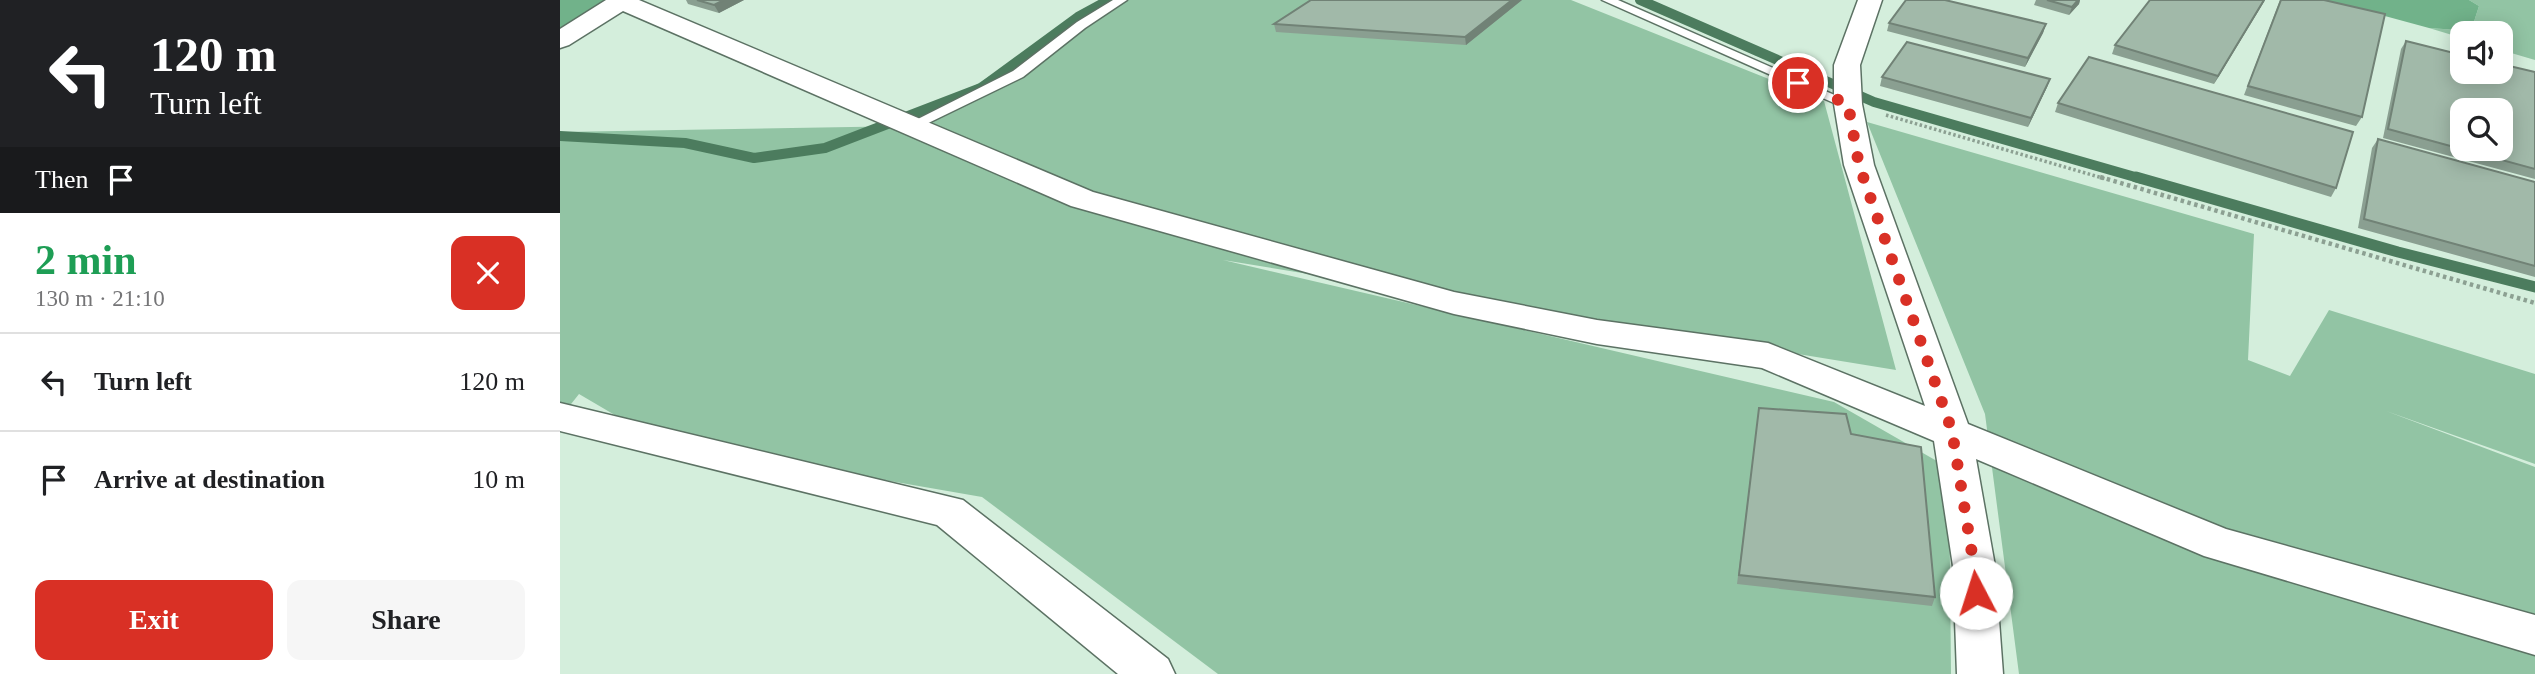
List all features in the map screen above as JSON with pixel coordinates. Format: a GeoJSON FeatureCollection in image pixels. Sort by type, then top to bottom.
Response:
{"type":"FeatureCollection","features":[{"type":"Feature","properties":{"kind":"street"},"geometry":{"type":"LineString","coordinates":[[560,40],[622,0],[1082,199],[1454,303],[1597,332],[1768,356],[2220,544],[2535,635]]}},
{"type":"Feature","properties":{"kind":"street"},"geometry":{"type":"LineString","coordinates":[[1870,0],[1847,65],[1848,93],[1859,165],[1952,431],[1974,566],[1980,674]]}},
{"type":"Feature","properties":{"kind":"street"},"geometry":{"type":"LineString","coordinates":[[560,416],[949,512],[1152,674]]}},
{"type":"Feature","properties":{"kind":"lane"},"geometry":{"type":"LineString","coordinates":[[902,122],[1018,74],[1081,25],[1121,0]]}},
{"type":"Feature","properties":{"kind":"lane"},"geometry":{"type":"LineString","coordinates":[[1608,0],[1848,93]]}},
{"type":"Feature","properties":{"kind":"path"},"geometry":{"type":"LineString","coordinates":[[1848,93],[2535,303]]}},
{"type":"Feature","properties":{"kind":"green space"},"geometry":{"type":"Polygon","coordinates":[[[560,0],[605,0],[560,37],[560,0]]]}},
{"type":"Feature","properties":{"kind":"green space"},"geometry":{"type":"Polygon","coordinates":[[[1110,0],[1571,0],[1824,101],[1896,370],[1223,260],[1834,402],[1949,468],[1951,674],[1218,674],[982,497],[659,441],[579,394],[560,418],[560,132],[911,126],[1110,0]]]}},
{"type":"Feature","properties":{"kind":"green space"},"geometry":{"type":"Polygon","coordinates":[[[2326,0],[2469,0],[2479,6],[2474,21],[2450,21],[2450,30],[2429,28],[2326,0]]]}},
{"type":"Feature","properties":{"kind":"green space"},"geometry":{"type":"Polygon","coordinates":[[[2469,0],[2535,0],[2535,60],[2513,54],[2513,21],[2474,21],[2479,6],[2469,0]]]}},
{"type":"Feature","properties":{"kind":"green space"},"geometry":{"type":"Polygon","coordinates":[[[2429,28],[2450,30],[2450,34],[2429,28]]]}},
{"type":"Feature","properties":{"kind":"green space"},"geometry":{"type":"Polygon","coordinates":[[[1867,122],[2254,234],[2248,360],[2290,376],[2329,310],[2535,374],[2535,464],[2386,411],[2535,467],[2535,674],[2019,674],[1985,414],[1867,122]]]}},
{"type":"Feature","properties":{"kind":"building"},"geometry":{"type":"Polygon","coordinates":[[[697,0],[724,0],[714,5],[697,0]]]}},
{"type":"Feature","properties":{"kind":"building"},"geometry":{"type":"Polygon","coordinates":[[[1311,0],[1512,0],[1465,37],[1274,24],[1311,0]]]}},
{"type":"Feature","properties":{"kind":"building"},"geometry":{"type":"Polygon","coordinates":[[[1906,0],[1945,0],[2046,24],[2028,58],[1889,23],[1906,0]]]}},
{"type":"Feature","properties":{"kind":"building"},"geometry":{"type":"Polygon","coordinates":[[[2047,0],[2078,0],[2072,7],[2047,0]]]}},
{"type":"Feature","properties":{"kind":"building"},"geometry":{"type":"Polygon","coordinates":[[[2150,0],[2264,0],[2218,76],[2115,45],[2150,0]]]}},
{"type":"Feature","properties":{"kind":"building"},"geometry":{"type":"Polygon","coordinates":[[[2281,0],[2324,0],[2385,14],[2362,117],[2248,86],[2281,0]]]}},
{"type":"Feature","properties":{"kind":"building"},"geometry":{"type":"Polygon","coordinates":[[[2406,41],[2450,52],[2450,84],[2513,84],[2513,67],[2535,72],[2535,169],[2506,161],[2513,161],[2513,98],[2450,98],[2450,146],[2388,129],[2406,41]]]}},
{"type":"Feature","properties":{"kind":"building"},"geometry":{"type":"Polygon","coordinates":[[[1907,42],[2050,79],[2031,118],[1882,77],[1907,42]]]}},
{"type":"Feature","properties":{"kind":"building"},"geometry":{"type":"Polygon","coordinates":[[[2089,57],[2353,132],[2336,188],[2058,103],[2089,57]]]}},
{"type":"Feature","properties":{"kind":"building"},"geometry":{"type":"Polygon","coordinates":[[[2378,139],[2450,159],[2450,161],[2535,182],[2535,266],[2364,219],[2378,139]]]}},
{"type":"Feature","properties":{"kind":"building"},"geometry":{"type":"Polygon","coordinates":[[[1759,408],[1846,414],[1851,434],[1921,447],[1935,597],[1739,575],[1759,408]]]}},
{"type":"Feature","properties":{"kind":"waterway"},"geometry":{"type":"LineString","coordinates":[[560,136],[685,143],[754,158],[825,148],[981,88],[1078,17],[1109,0]]}},
{"type":"Feature","properties":{"kind":"waterway"},"geometry":{"type":"LineString","coordinates":[[1640,0],[1874,102],[2142,179]]}},
{"type":"Feature","properties":{"kind":"waterway"},"geometry":{"type":"LineString","coordinates":[[2136,177],[2398,252],[2535,287]]}},
{"type":"Feature","properties":{"kind":"route"},"geometry":{"type":"LineString","coordinates":[[1798,83],[1848,104],[1859,165],[1952,431],[1976,593]]}}]}
